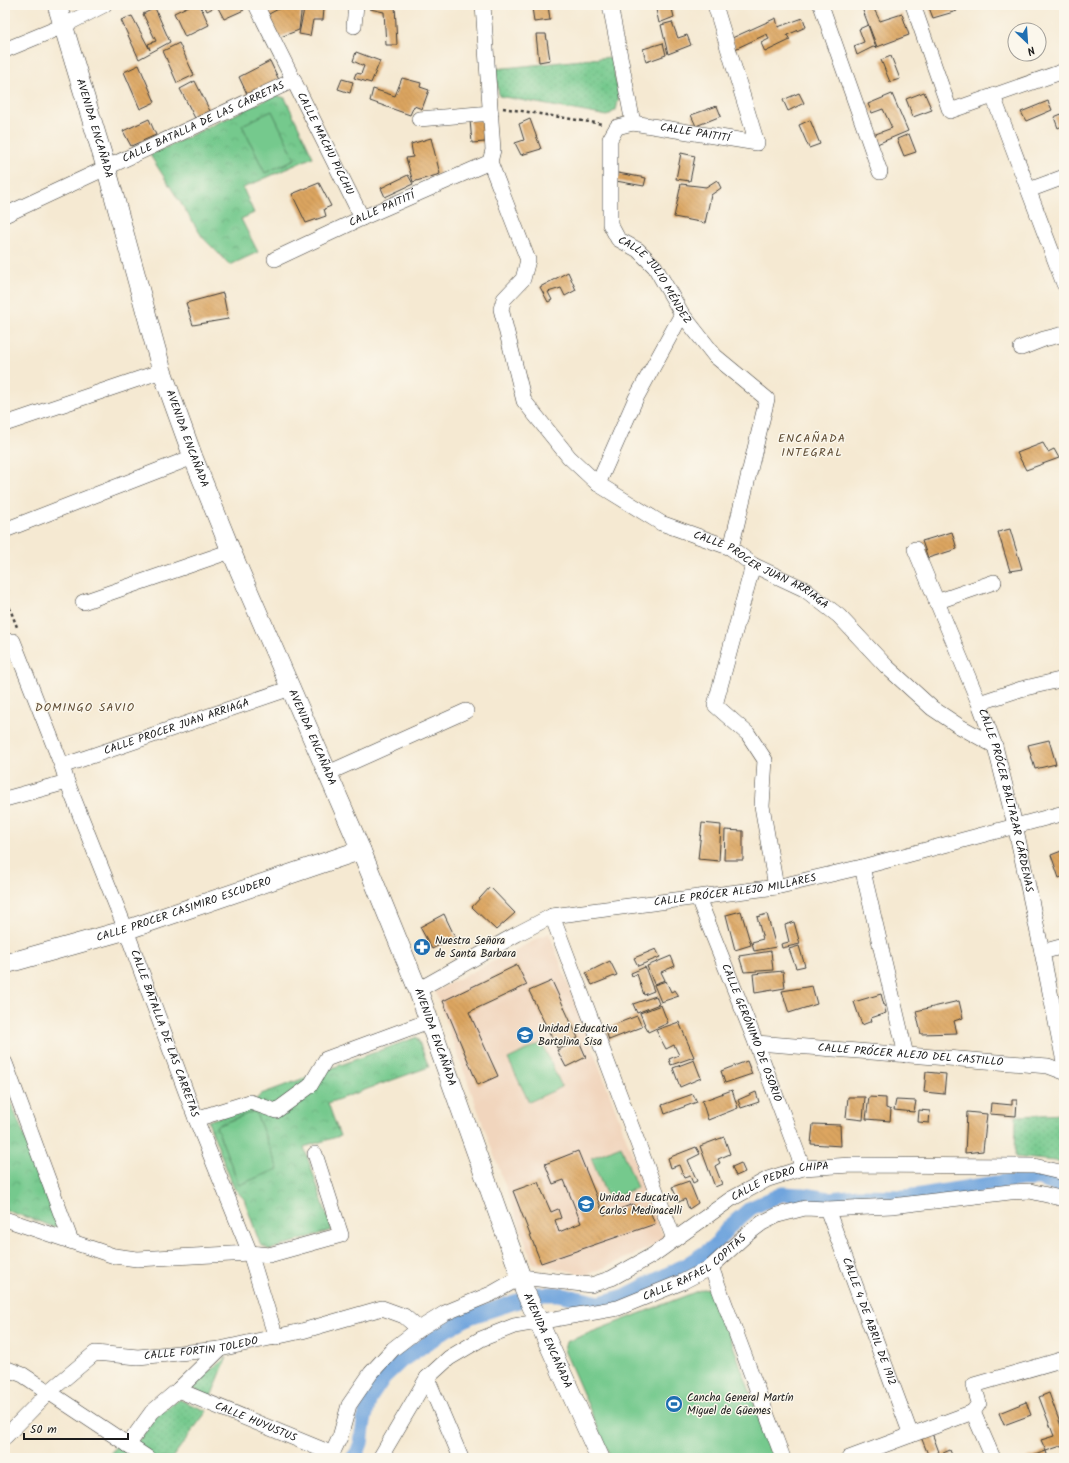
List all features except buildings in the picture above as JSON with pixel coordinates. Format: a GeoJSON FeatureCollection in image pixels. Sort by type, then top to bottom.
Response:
{"type":"FeatureCollection","features":[{"type":"Feature","properties":{"kind":"main road","name":"AVENIDA ENCAÑADA"},"geometry":{"type":"LineString","coordinates":[[57,5],[106,167],[162,371],[193,457],[231,551],[361,850],[418,990],[522,1283],[600,1458]]}},
{"type":"Feature","properties":{"kind":"main road","name":"CALLE PROCER CASIMIRO ESCUDERO"},"geometry":{"type":"LineString","coordinates":[[5,964],[126,930],[361,850]]}},
{"type":"Feature","properties":{"kind":"street"},"geometry":{"type":"LineString","coordinates":[[5,50],[63,26],[104,5]]}},
{"type":"Feature","properties":{"kind":"street","name":"CALLE MACHU PICCHU"},"geometry":{"type":"LineString","coordinates":[[256,5],[362,218]]}},
{"type":"Feature","properties":{"kind":"street"},"geometry":{"type":"LineString","coordinates":[[354,26],[356,5]]}},
{"type":"Feature","properties":{"kind":"street"},"geometry":{"type":"LineString","coordinates":[[483,5],[493,150],[490,162]]}},
{"type":"Feature","properties":{"kind":"street"},"geometry":{"type":"LineString","coordinates":[[610,5],[632,123],[617,127]]}},
{"type":"Feature","properties":{"kind":"street","name":"CALLE PAITITÍ"},"geometry":{"type":"LineString","coordinates":[[632,123],[757,143],[715,5]]}},
{"type":"Feature","properties":{"kind":"street"},"geometry":{"type":"LineString","coordinates":[[821,5],[880,172]]}},
{"type":"Feature","properties":{"kind":"street"},"geometry":{"type":"LineString","coordinates":[[913,5],[950,111],[1064,71]]}},
{"type":"Feature","properties":{"kind":"street","name":"CALLE BATALLA DE LAS CARRETAS"},"geometry":{"type":"LineString","coordinates":[[5,215],[294,80]]}},
{"type":"Feature","properties":{"kind":"street"},"geometry":{"type":"LineString","coordinates":[[993,96],[1064,284]]}},
{"type":"Feature","properties":{"kind":"street"},"geometry":{"type":"LineString","coordinates":[[419,119],[491,110]]}},
{"type":"Feature","properties":{"kind":"street","name":"CALLE JULIO MÉNDEZ"},"geometry":{"type":"LineString","coordinates":[[617,127],[610,139],[610,224],[618,239],[638,250],[655,267],[682,314],[715,356],[767,400],[731,548]]}},
{"type":"Feature","properties":{"kind":"street","name":"CALLE PAITITÍ"},"geometry":{"type":"LineString","coordinates":[[275,259],[362,218],[490,162]]}},
{"type":"Feature","properties":{"kind":"street","name":"CALLE PROCER JUAN ARRIAGA"},"geometry":{"type":"LineString","coordinates":[[490,162],[528,260],[523,279],[504,299],[501,309],[524,401],[570,457],[598,484],[661,523],[731,548],[753,565],[804,589],[839,616],[886,666],[932,708],[959,726],[995,746]]}},
{"type":"Feature","properties":{"kind":"street"},"geometry":{"type":"LineString","coordinates":[[1029,190],[1064,177]]}},
{"type":"Feature","properties":{"kind":"street"},"geometry":{"type":"LineString","coordinates":[[598,484],[636,398],[682,314]]}},
{"type":"Feature","properties":{"kind":"street"},"geometry":{"type":"LineString","coordinates":[[1021,348],[1044,339],[1064,334]]}},
{"type":"Feature","properties":{"kind":"street"},"geometry":{"type":"LineString","coordinates":[[5,424],[162,371]]}},
{"type":"Feature","properties":{"kind":"street"},"geometry":{"type":"LineString","coordinates":[[5,530],[193,457]]}},
{"type":"Feature","properties":{"kind":"street","name":"CALLE PRÓCER BALTAZAR CÁRDENAS"},"geometry":{"type":"LineString","coordinates":[[915,549],[979,703],[995,746],[1015,825],[1064,1062]]}},
{"type":"Feature","properties":{"kind":"street"},"geometry":{"type":"LineString","coordinates":[[83,602],[231,551]]}},
{"type":"Feature","properties":{"kind":"street"},"geometry":{"type":"LineString","coordinates":[[753,565],[715,705],[748,734],[765,760],[762,806],[776,888]]}},
{"type":"Feature","properties":{"kind":"street"},"geometry":{"type":"LineString","coordinates":[[936,602],[994,582]]}},
{"type":"Feature","properties":{"kind":"street","name":"CALLE BATALLA DE LAS CARRETAS"},"geometry":{"type":"LineString","coordinates":[[9,642],[62,766],[126,930],[196,1119],[250,1253],[276,1338]]}},
{"type":"Feature","properties":{"kind":"street"},"geometry":{"type":"LineString","coordinates":[[979,703],[1021,689],[1064,679]]}},
{"type":"Feature","properties":{"kind":"street","name":"CALLE PROCER JUAN ARRIAGA"},"geometry":{"type":"LineString","coordinates":[[62,766],[291,688]]}},
{"type":"Feature","properties":{"kind":"street"},"geometry":{"type":"LineString","coordinates":[[328,773],[466,711]]}},
{"type":"Feature","properties":{"kind":"street"},"geometry":{"type":"LineString","coordinates":[[5,799],[67,782]]}},
{"type":"Feature","properties":{"kind":"street","name":"CALLE PRÓCER ALEJO MILLARES"},"geometry":{"type":"LineString","coordinates":[[418,990],[552,916],[776,888],[862,867],[1064,813]]}},
{"type":"Feature","properties":{"kind":"street"},"geometry":{"type":"LineString","coordinates":[[862,867],[906,1055]]}},
{"type":"Feature","properties":{"kind":"street","name":"CALLE GERÓNIMO DE OSORIO"},"geometry":{"type":"LineString","coordinates":[[698,898],[803,1168]]}},
{"type":"Feature","properties":{"kind":"street"},"geometry":{"type":"LineString","coordinates":[[552,916],[674,1240]]}},
{"type":"Feature","properties":{"kind":"street"},"geometry":{"type":"LineString","coordinates":[[1042,952],[1064,946]]}},
{"type":"Feature","properties":{"kind":"street"},"geometry":{"type":"LineString","coordinates":[[196,1119],[250,1102],[276,1111],[310,1086],[326,1060],[429,1021]]}},
{"type":"Feature","properties":{"kind":"street","name":"CALLE PRÓCER ALEJO DEL CASTILLO"},"geometry":{"type":"LineString","coordinates":[[756,1044],[1048,1066],[1064,1072]]}},
{"type":"Feature","properties":{"kind":"street"},"geometry":{"type":"LineString","coordinates":[[5,1063],[71,1241]]}},
{"type":"Feature","properties":{"kind":"street"},"geometry":{"type":"LineString","coordinates":[[5,1218],[114,1256],[137,1259],[250,1253],[270,1255],[341,1235],[315,1154]]}},
{"type":"Feature","properties":{"kind":"street","name":"CALLE PEDRO CHIPA"},"geometry":{"type":"LineString","coordinates":[[522,1283],[591,1285],[612,1278],[653,1255],[731,1199],[768,1179],[803,1168],[851,1165],[1034,1167],[1064,1173]]}},
{"type":"Feature","properties":{"kind":"street"},"geometry":{"type":"LineString","coordinates":[[1030,1190],[1034,1167]]}},
{"type":"Feature","properties":{"kind":"street","name":"CALLE RAFAEL COPITAS"},"geometry":{"type":"LineString","coordinates":[[380,1458],[427,1378],[449,1358],[481,1339],[537,1317],[618,1308],[682,1282],[711,1267],[746,1235],[762,1223],[778,1215],[805,1208],[827,1209],[892,1206],[1030,1190],[1064,1199]]}},
{"type":"Feature","properties":{"kind":"street","name":"CALLE 4 DE ABRIL DE 1912"},"geometry":{"type":"LineString","coordinates":[[827,1209],[911,1435]]}},
{"type":"Feature","properties":{"kind":"street"},"geometry":{"type":"LineString","coordinates":[[711,1267],[783,1458]]}},
{"type":"Feature","properties":{"kind":"street"},"geometry":{"type":"LineString","coordinates":[[331,1456],[340,1438],[349,1405],[367,1380],[393,1349],[419,1329],[445,1313],[522,1283]]}},
{"type":"Feature","properties":{"kind":"street","name":"CALLE FORTIN TOLEDO"},"geometry":{"type":"LineString","coordinates":[[5,1437],[50,1391],[95,1353],[138,1357],[220,1349],[276,1338],[382,1308],[404,1316],[419,1329]]}},
{"type":"Feature","properties":{"kind":"street"},"geometry":{"type":"LineString","coordinates":[[128,1445],[152,1412],[178,1390],[220,1349]]}},
{"type":"Feature","properties":{"kind":"street"},"geometry":{"type":"LineString","coordinates":[[849,1458],[973,1412],[979,1403],[974,1385],[1064,1359]]}},
{"type":"Feature","properties":{"kind":"street"},"geometry":{"type":"LineString","coordinates":[[5,1368],[23,1374],[148,1458]]}},
{"type":"Feature","properties":{"kind":"street"},"geometry":{"type":"LineString","coordinates":[[427,1378],[461,1458]]}},
{"type":"Feature","properties":{"kind":"street","name":"CALLE HUYUSTUS"},"geometry":{"type":"LineString","coordinates":[[178,1390],[331,1456]]}},
{"type":"Feature","properties":{"kind":"street"},"geometry":{"type":"LineString","coordinates":[[973,1412],[993,1458]]}},
{"type":"Feature","properties":{"kind":"path"},"geometry":{"type":"LineString","coordinates":[[491,110],[617,127]]}},
{"type":"Feature","properties":{"kind":"path"},"geometry":{"type":"LineString","coordinates":[[5,596],[17,628],[9,642]]}},
{"type":"Feature","properties":{"kind":"shaded area"},"geometry":{"type":"Polygon","coordinates":[[[549,933],[665,1241],[587,1275],[533,1263],[435,991],[549,933]]]}},
{"type":"Feature","properties":{"kind":"green space"},"geometry":{"type":"Polygon","coordinates":[[[611,57],[619,97],[616,110],[607,116],[499,96],[495,69],[611,57]]]}},
{"type":"Feature","properties":{"kind":"green space"},"geometry":{"type":"Polygon","coordinates":[[[276,95],[285,98],[313,157],[243,188],[254,213],[241,219],[258,252],[230,265],[203,238],[150,155],[276,95]]]}},
{"type":"Feature","properties":{"kind":"green space"},"geometry":{"type":"Polygon","coordinates":[[[272,111],[295,159],[265,173],[242,125],[272,111]]]}},
{"type":"Feature","properties":{"kind":"green space"},"geometry":{"type":"Polygon","coordinates":[[[417,1037],[429,1067],[328,1103],[340,1136],[304,1147],[332,1230],[269,1250],[260,1244],[244,1199],[234,1188],[208,1121],[249,1107],[261,1094],[417,1037]]]}},
{"type":"Feature","properties":{"kind":"green space"},"geometry":{"type":"Polygon","coordinates":[[[542,1043],[562,1087],[529,1102],[508,1059],[542,1043]]]}},
{"type":"Feature","properties":{"kind":"green space"},"geometry":{"type":"Polygon","coordinates":[[[5,1087],[55,1215],[57,1226],[54,1227],[5,1210],[5,1087]]]}},
{"type":"Feature","properties":{"kind":"green space"},"geometry":{"type":"Polygon","coordinates":[[[255,1111],[278,1169],[239,1185],[216,1126],[255,1111]]]}},
{"type":"Feature","properties":{"kind":"green space"},"geometry":{"type":"Polygon","coordinates":[[[1064,1114],[1064,1162],[1015,1157],[1016,1116],[1064,1114]]]}},
{"type":"Feature","properties":{"kind":"green space"},"geometry":{"type":"Polygon","coordinates":[[[621,1146],[637,1188],[608,1199],[591,1158],[621,1146]]]}},
{"type":"Feature","properties":{"kind":"green space","name":"Cancha General Martín Miguel de Güemes"},"geometry":{"type":"Polygon","coordinates":[[[703,1289],[713,1290],[774,1458],[611,1458],[564,1350],[566,1342],[703,1289]]]}},
{"type":"Feature","properties":{"kind":"green space"},"geometry":{"type":"Polygon","coordinates":[[[227,1357],[211,1397],[189,1387],[227,1357]]]}},
{"type":"Feature","properties":{"kind":"green space"},"geometry":{"type":"Polygon","coordinates":[[[178,1399],[207,1411],[172,1458],[156,1458],[136,1444],[154,1418],[178,1399]]]}},
{"type":"Feature","properties":{"kind":"green space"},"geometry":{"type":"Polygon","coordinates":[[[116,1446],[133,1458],[107,1458],[116,1446]]]}},
{"type":"Feature","properties":{"kind":"waterway"},"geometry":{"type":"LineString","coordinates":[[353,1458],[361,1443],[364,1421],[370,1398],[384,1377],[401,1361],[446,1330],[470,1317],[539,1294],[557,1294],[600,1303],[625,1296],[686,1265],[715,1246],[728,1228],[751,1208],[782,1194],[803,1195],[829,1199],[859,1196],[904,1197],[1021,1179],[1040,1179],[1064,1188]]}},
{"type":"Feature","properties":{"kind":"place","name":"Nuestra Señora de Santa Barbara"},"geometry":{"type":"Point","coordinates":[422,947]}},
{"type":"Feature","properties":{"kind":"place","name":"Unidad Educativa Bartolina Sisa"},"geometry":{"type":"Point","coordinates":[525,1035]}},
{"type":"Feature","properties":{"kind":"place","name":"Unidad Educativa Carlos Medinacelli"},"geometry":{"type":"Point","coordinates":[586,1204]}},
{"type":"Feature","properties":{"kind":"place","name":"Cancha General Martín Miguel de Güemes"},"geometry":{"type":"Point","coordinates":[674,1404]}},
{"type":"Feature","properties":{"kind":"district","name":"ENCAÑADA INTEGRAL"},"geometry":{"type":"Point","coordinates":[812,445]}},
{"type":"Feature","properties":{"kind":"district","name":"DOMINGO SAVIO"},"geometry":{"type":"Point","coordinates":[85,707]}}]}
